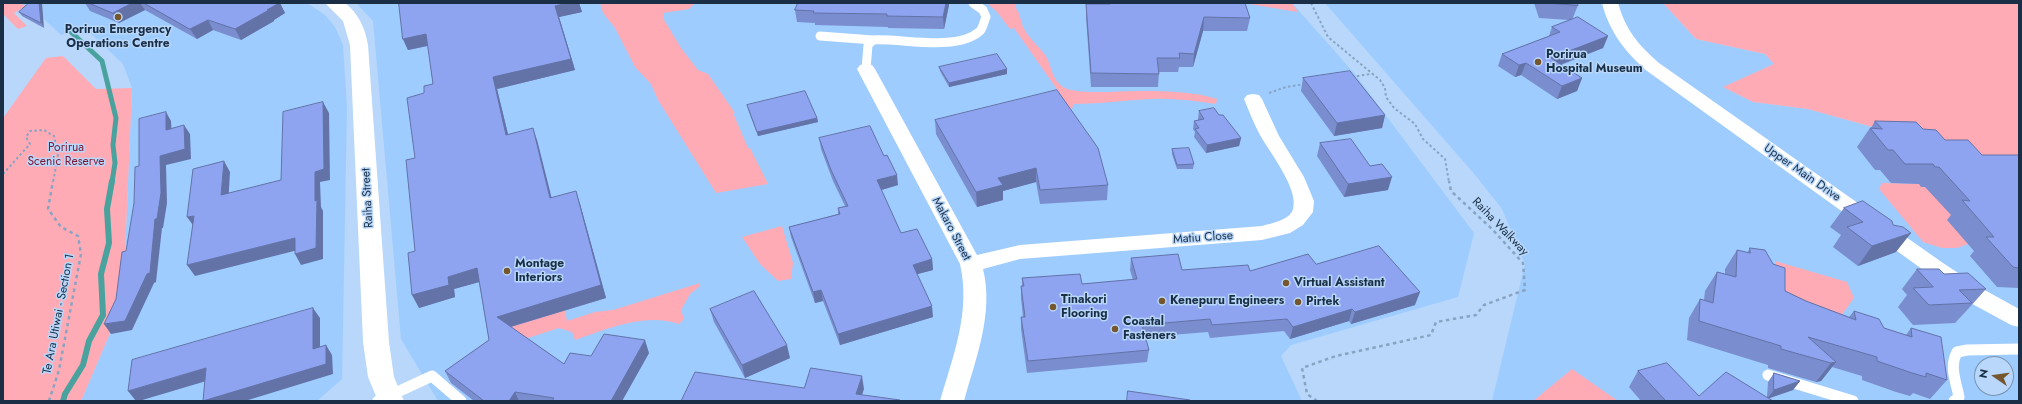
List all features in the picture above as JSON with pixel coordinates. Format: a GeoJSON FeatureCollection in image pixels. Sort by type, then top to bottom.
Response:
{"type":"FeatureCollection","features":[{"type":"Feature","properties":{"kind":"main road","name":"Raiha Street"},"geometry":{"type":"LineString","coordinates":[[334,3],[351,17],[356,30],[359,45],[376,342],[386,399]]}},
{"type":"Feature","properties":{"kind":"street","name":"Upper Main Drive"},"geometry":{"type":"LineString","coordinates":[[1610,3],[1612,13],[1624,38],[1636,52],[1653,67],[1941,272],[1973,294],[2019,319]]}},
{"type":"Feature","properties":{"kind":"street","name":"Makaro Street"},"geometry":{"type":"LineString","coordinates":[[866,69],[971,264],[977,289],[976,305],[952,401]]}},
{"type":"Feature","properties":{"kind":"street","name":"Matiu Close"},"geometry":{"type":"LineString","coordinates":[[971,264],[1020,252],[1262,233],[1278,230],[1294,223],[1303,210],[1305,200],[1302,188],[1264,127],[1253,99]]}},
{"type":"Feature","properties":{"kind":"lane"},"geometry":{"type":"LineString","coordinates":[[820,36],[873,40],[954,42],[974,38],[982,32],[986,17],[983,10],[973,3]]}},
{"type":"Feature","properties":{"kind":"lane"},"geometry":{"type":"LineString","coordinates":[[866,69],[868,45],[873,40]]}},
{"type":"Feature","properties":{"kind":"lane"},"geometry":{"type":"LineString","coordinates":[[1954,401],[1959,397],[1952,368],[1953,358],[1957,352],[1967,350],[2019,349]]}},
{"type":"Feature","properties":{"kind":"lane"},"geometry":{"type":"LineString","coordinates":[[1768,375],[1853,401]]}},
{"type":"Feature","properties":{"kind":"lane"},"geometry":{"type":"LineString","coordinates":[[386,399],[432,376],[461,401]]}},
{"type":"Feature","properties":{"kind":"path","name":"Raiha Walkway"},"geometry":{"type":"LineString","coordinates":[[1311,3],[1328,37],[1380,80],[1385,88],[1386,97],[1394,108],[1415,124],[1424,139],[1445,159],[1451,191],[1492,228],[1523,263],[1524,290],[1484,305],[1476,315],[1436,322],[1431,335],[1336,356],[1302,368],[1307,394],[1317,401]]}},
{"type":"Feature","properties":{"kind":"path"},"geometry":{"type":"LineString","coordinates":[[1348,77],[1371,74]]}},
{"type":"Feature","properties":{"kind":"path"},"geometry":{"type":"LineString","coordinates":[[1253,99],[1286,87],[1309,83]]}},
{"type":"Feature","properties":{"kind":"path","name":"Te Ara Utiwai - Section 1"},"geometry":{"type":"LineString","coordinates":[[3,174],[14,161],[25,153],[30,144],[26,137],[30,131],[44,130],[54,136],[58,156],[48,209],[61,227],[78,236],[81,254],[59,370],[49,401]]}},
{"type":"Feature","properties":{"kind":"shaded area"},"geometry":{"type":"Polygon","coordinates":[[[19,3],[307,3],[325,15],[335,27],[343,45],[347,107],[342,379],[317,401],[81,401],[123,303],[132,88],[123,64],[87,30],[74,30],[61,35],[41,16],[19,3]]]}},
{"type":"Feature","properties":{"kind":"shaded area"},"geometry":{"type":"Polygon","coordinates":[[[356,3],[1292,3],[1354,73],[1474,233],[1458,297],[1291,345],[1281,356],[1302,401],[438,401],[401,339],[373,21],[356,3]]]}},
{"type":"Feature","properties":{"kind":"shaded area"},"geometry":{"type":"Polygon","coordinates":[[[1325,3],[1663,3],[1696,39],[1765,54],[1774,64],[1724,87],[1753,102],[1808,109],[2019,168],[2019,401],[1492,401],[1525,264],[1502,209],[1476,176],[1325,3]]]}},
{"type":"Feature","properties":{"kind":"green space"},"geometry":{"type":"Polygon","coordinates":[[[3,3],[19,3],[26,6],[14,13],[27,26],[18,29],[3,14],[3,3]]]}},
{"type":"Feature","properties":{"kind":"green space"},"geometry":{"type":"Polygon","coordinates":[[[600,3],[695,3],[689,9],[663,13],[663,18],[681,48],[698,70],[708,74],[735,113],[733,113],[748,148],[750,148],[768,184],[716,193],[658,100],[651,84],[635,67],[615,28],[603,13],[600,3]]]}},
{"type":"Feature","properties":{"kind":"green space"},"geometry":{"type":"Polygon","coordinates":[[[987,3],[1016,3],[1015,7],[1024,29],[1029,37],[1045,54],[1054,77],[1063,87],[1070,90],[1090,92],[1154,91],[1191,93],[1217,99],[1216,104],[1176,99],[1159,99],[1074,104],[1070,113],[1056,104],[1061,95],[1014,28],[1010,29],[997,12],[987,3]]]}},
{"type":"Feature","properties":{"kind":"green space"},"geometry":{"type":"Polygon","coordinates":[[[1243,3],[1292,3],[1298,12],[1243,3]]]}},
{"type":"Feature","properties":{"kind":"green space"},"geometry":{"type":"Polygon","coordinates":[[[1663,3],[2019,3],[2019,168],[1808,109],[1753,102],[1723,87],[1774,64],[1765,54],[1696,39],[1663,3]]]}},
{"type":"Feature","properties":{"kind":"green space","name":"Porirua Scenic Reserve"},"geometry":{"type":"Polygon","coordinates":[[[63,56],[96,89],[132,88],[123,303],[81,401],[3,401],[3,118],[46,58],[63,56]]]}},
{"type":"Feature","properties":{"kind":"green space"},"geometry":{"type":"Polygon","coordinates":[[[1882,183],[1919,184],[1929,187],[1955,220],[1947,220],[1957,231],[1969,232],[1968,244],[1957,248],[1942,248],[1923,242],[1879,189],[1882,183]]]}},
{"type":"Feature","properties":{"kind":"green space"},"geometry":{"type":"Polygon","coordinates":[[[782,226],[793,263],[791,279],[778,281],[760,264],[742,237],[782,226]]]}},
{"type":"Feature","properties":{"kind":"green space"},"geometry":{"type":"Polygon","coordinates":[[[1775,261],[1847,282],[1854,298],[1841,316],[1774,311],[1775,261]]]}},
{"type":"Feature","properties":{"kind":"green space"},"geometry":{"type":"Polygon","coordinates":[[[700,283],[700,286],[690,294],[681,310],[684,319],[679,324],[653,320],[626,323],[575,340],[572,332],[559,328],[487,351],[491,333],[565,310],[567,321],[595,312],[613,310],[700,283]]]}},
{"type":"Feature","properties":{"kind":"green space"},"geometry":{"type":"Polygon","coordinates":[[[1572,369],[1618,401],[1533,401],[1572,369]]]}},
{"type":"Feature","properties":{"kind":"building"},"geometry":{"type":"Polygon","coordinates":[[[29,3],[39,3],[41,23],[19,12],[29,3]]]}},
{"type":"Feature","properties":{"kind":"building"},"geometry":{"type":"Polygon","coordinates":[[[89,3],[132,3],[113,13],[89,3]]]}},
{"type":"Feature","properties":{"kind":"building"},"geometry":{"type":"Polygon","coordinates":[[[144,3],[279,3],[235,29],[208,20],[190,29],[144,3]]]}},
{"type":"Feature","properties":{"kind":"building"},"geometry":{"type":"Polygon","coordinates":[[[399,3],[567,3],[555,6],[571,59],[493,77],[506,135],[533,128],[550,198],[576,191],[601,285],[497,317],[564,364],[570,353],[591,356],[604,334],[645,340],[611,401],[552,401],[554,398],[515,392],[509,401],[484,401],[445,371],[489,340],[477,268],[448,277],[449,285],[412,295],[408,253],[415,251],[406,160],[415,158],[407,98],[424,93],[424,86],[433,84],[426,34],[403,39],[399,3]]]}},
{"type":"Feature","properties":{"kind":"building"},"geometry":{"type":"Polygon","coordinates":[[[798,3],[946,3],[943,17],[887,16],[887,14],[813,13],[814,11],[795,10],[798,3]]]}},
{"type":"Feature","properties":{"kind":"building"},"geometry":{"type":"Polygon","coordinates":[[[1245,3],[1250,18],[1204,17],[1194,54],[1179,53],[1180,58],[1157,58],[1159,74],[1091,73],[1086,4],[1245,3]]]}},
{"type":"Feature","properties":{"kind":"building"},"geometry":{"type":"Polygon","coordinates":[[[1545,3],[1577,3],[1578,5],[1545,3]]]}},
{"type":"Feature","properties":{"kind":"building"},"geometry":{"type":"Polygon","coordinates":[[[1578,17],[1608,36],[1551,58],[1582,78],[1562,86],[1526,63],[1519,65],[1502,54],[1560,32],[1552,27],[1578,17]]]}},
{"type":"Feature","properties":{"kind":"building"},"geometry":{"type":"Polygon","coordinates":[[[997,54],[1007,69],[949,83],[939,67],[997,54]]]}},
{"type":"Feature","properties":{"kind":"building"},"geometry":{"type":"Polygon","coordinates":[[[1350,71],[1385,115],[1337,123],[1303,78],[1350,71]]]}},
{"type":"Feature","properties":{"kind":"building"},"geometry":{"type":"Polygon","coordinates":[[[1057,90],[1098,148],[1108,185],[1040,190],[1036,168],[998,178],[1003,185],[976,192],[935,120],[1057,90]]]}},
{"type":"Feature","properties":{"kind":"building"},"geometry":{"type":"Polygon","coordinates":[[[805,91],[817,118],[757,132],[747,105],[805,91]]]}},
{"type":"Feature","properties":{"kind":"building"},"geometry":{"type":"Polygon","coordinates":[[[323,102],[324,169],[315,172],[315,201],[317,200],[316,248],[295,254],[295,238],[187,265],[194,216],[187,217],[193,169],[224,161],[221,195],[281,180],[283,112],[323,102]]]}},
{"type":"Feature","properties":{"kind":"building"},"geometry":{"type":"Polygon","coordinates":[[[1214,108],[1219,115],[1223,115],[1241,138],[1207,145],[1195,129],[1199,128],[1194,121],[1204,119],[1199,111],[1214,108]]]}},
{"type":"Feature","properties":{"kind":"building"},"geometry":{"type":"Polygon","coordinates":[[[166,112],[166,130],[184,125],[185,149],[160,156],[161,193],[157,219],[155,219],[150,273],[147,274],[125,321],[104,324],[116,299],[122,252],[126,251],[134,203],[135,167],[139,166],[139,119],[166,112]]]}},
{"type":"Feature","properties":{"kind":"building"},"geometry":{"type":"Polygon","coordinates":[[[1875,121],[1916,122],[1923,129],[1936,130],[1945,140],[1968,140],[1982,155],[2019,155],[2019,268],[2013,267],[1986,237],[1994,237],[1962,200],[1970,201],[1939,167],[1935,167],[1933,164],[1905,164],[1893,150],[1888,150],[1870,128],[1882,129],[1875,121]]]}},
{"type":"Feature","properties":{"kind":"building"},"geometry":{"type":"Polygon","coordinates":[[[870,126],[884,156],[887,155],[897,175],[877,180],[901,233],[917,229],[932,259],[913,265],[932,306],[838,334],[821,290],[813,292],[789,227],[840,214],[838,208],[848,206],[831,170],[819,138],[870,126]]]}},
{"type":"Feature","properties":{"kind":"building"},"geometry":{"type":"Polygon","coordinates":[[[1351,139],[1370,166],[1382,164],[1392,177],[1348,184],[1320,143],[1351,139]]]}},
{"type":"Feature","properties":{"kind":"building"},"geometry":{"type":"Polygon","coordinates":[[[1189,148],[1194,164],[1177,165],[1172,149],[1189,148]]]}},
{"type":"Feature","properties":{"kind":"building"},"geometry":{"type":"Polygon","coordinates":[[[1863,201],[1892,221],[1893,225],[1903,227],[1911,233],[1872,246],[1847,227],[1863,222],[1844,208],[1863,201]]]}},
{"type":"Feature","properties":{"kind":"building"},"geometry":{"type":"Polygon","coordinates":[[[1379,246],[1420,292],[1355,312],[1352,309],[1293,327],[1287,319],[1212,325],[1210,319],[1142,325],[1149,350],[1028,361],[1021,317],[1025,317],[1021,286],[1024,286],[1022,278],[1080,274],[1082,284],[1137,279],[1131,258],[1178,254],[1182,270],[1248,265],[1250,271],[1308,254],[1316,264],[1379,246]]]}},
{"type":"Feature","properties":{"kind":"building"},"geometry":{"type":"Polygon","coordinates":[[[1750,248],[1765,250],[1773,264],[1785,268],[1785,291],[1806,301],[1856,320],[1854,311],[1879,319],[1884,328],[1912,337],[1911,328],[1941,337],[1947,380],[1926,373],[1926,377],[1912,373],[1877,361],[1877,357],[1808,337],[1836,362],[1831,363],[1781,349],[1781,346],[1699,321],[1700,299],[1713,303],[1717,272],[1736,277],[1737,250],[1750,253],[1750,248]]]}},
{"type":"Feature","properties":{"kind":"building"},"geometry":{"type":"Polygon","coordinates":[[[1917,269],[1939,269],[1944,274],[1968,273],[1986,289],[1959,290],[1972,303],[1929,305],[1913,288],[1933,287],[1917,269]]]}},
{"type":"Feature","properties":{"kind":"building"},"geometry":{"type":"Polygon","coordinates":[[[754,291],[787,345],[742,365],[710,309],[754,291]]]}},
{"type":"Feature","properties":{"kind":"building"},"geometry":{"type":"Polygon","coordinates":[[[313,308],[313,349],[326,345],[326,364],[203,401],[206,368],[128,391],[132,360],[313,308]]]}},
{"type":"Feature","properties":{"kind":"building"},"geometry":{"type":"Polygon","coordinates":[[[1667,363],[1699,396],[1726,372],[1773,401],[1666,401],[1638,371],[1667,363]]]}},
{"type":"Feature","properties":{"kind":"building"},"geometry":{"type":"Polygon","coordinates":[[[811,368],[862,376],[856,394],[900,401],[681,401],[695,372],[804,388],[811,368]]]}},
{"type":"Feature","properties":{"kind":"building"},"geometry":{"type":"Polygon","coordinates":[[[1774,373],[1800,381],[1774,390],[1774,373]]]}},
{"type":"Feature","properties":{"kind":"building"},"geometry":{"type":"Polygon","coordinates":[[[1128,391],[1190,400],[1190,401],[1127,401],[1128,391]]]}},
{"type":"Feature","properties":{"kind":"waterway"},"geometry":{"type":"LineString","coordinates":[[71,32],[102,61],[116,118],[113,145],[115,163],[112,182]]}},
{"type":"Feature","properties":{"kind":"waterway"},"geometry":{"type":"LineString","coordinates":[[63,401],[65,394],[83,365],[89,341],[103,315],[101,274],[109,243],[107,209],[112,181]]}},
{"type":"Feature","properties":{"kind":"place","name":"Porirua Emergency Operations Centre"},"geometry":{"type":"Point","coordinates":[118,17]}},
{"type":"Feature","properties":{"kind":"place","name":"Porirua Hospital Museum"},"geometry":{"type":"Point","coordinates":[1538,62]}},
{"type":"Feature","properties":{"kind":"place","name":"Montage Interiors"},"geometry":{"type":"Point","coordinates":[507,271]}},
{"type":"Feature","properties":{"kind":"place","name":"Virtual Assistant"},"geometry":{"type":"Point","coordinates":[1286,283]}},
{"type":"Feature","properties":{"kind":"place","name":"Kenepuru Engineers"},"geometry":{"type":"Point","coordinates":[1162,301]}},
{"type":"Feature","properties":{"kind":"place","name":"Pirtek"},"geometry":{"type":"Point","coordinates":[1298,302]}},
{"type":"Feature","properties":{"kind":"place","name":"Tinakori Flooring"},"geometry":{"type":"Point","coordinates":[1053,307]}},
{"type":"Feature","properties":{"kind":"place","name":"Coastal Fasteners"},"geometry":{"type":"Point","coordinates":[1115,329]}}]}
